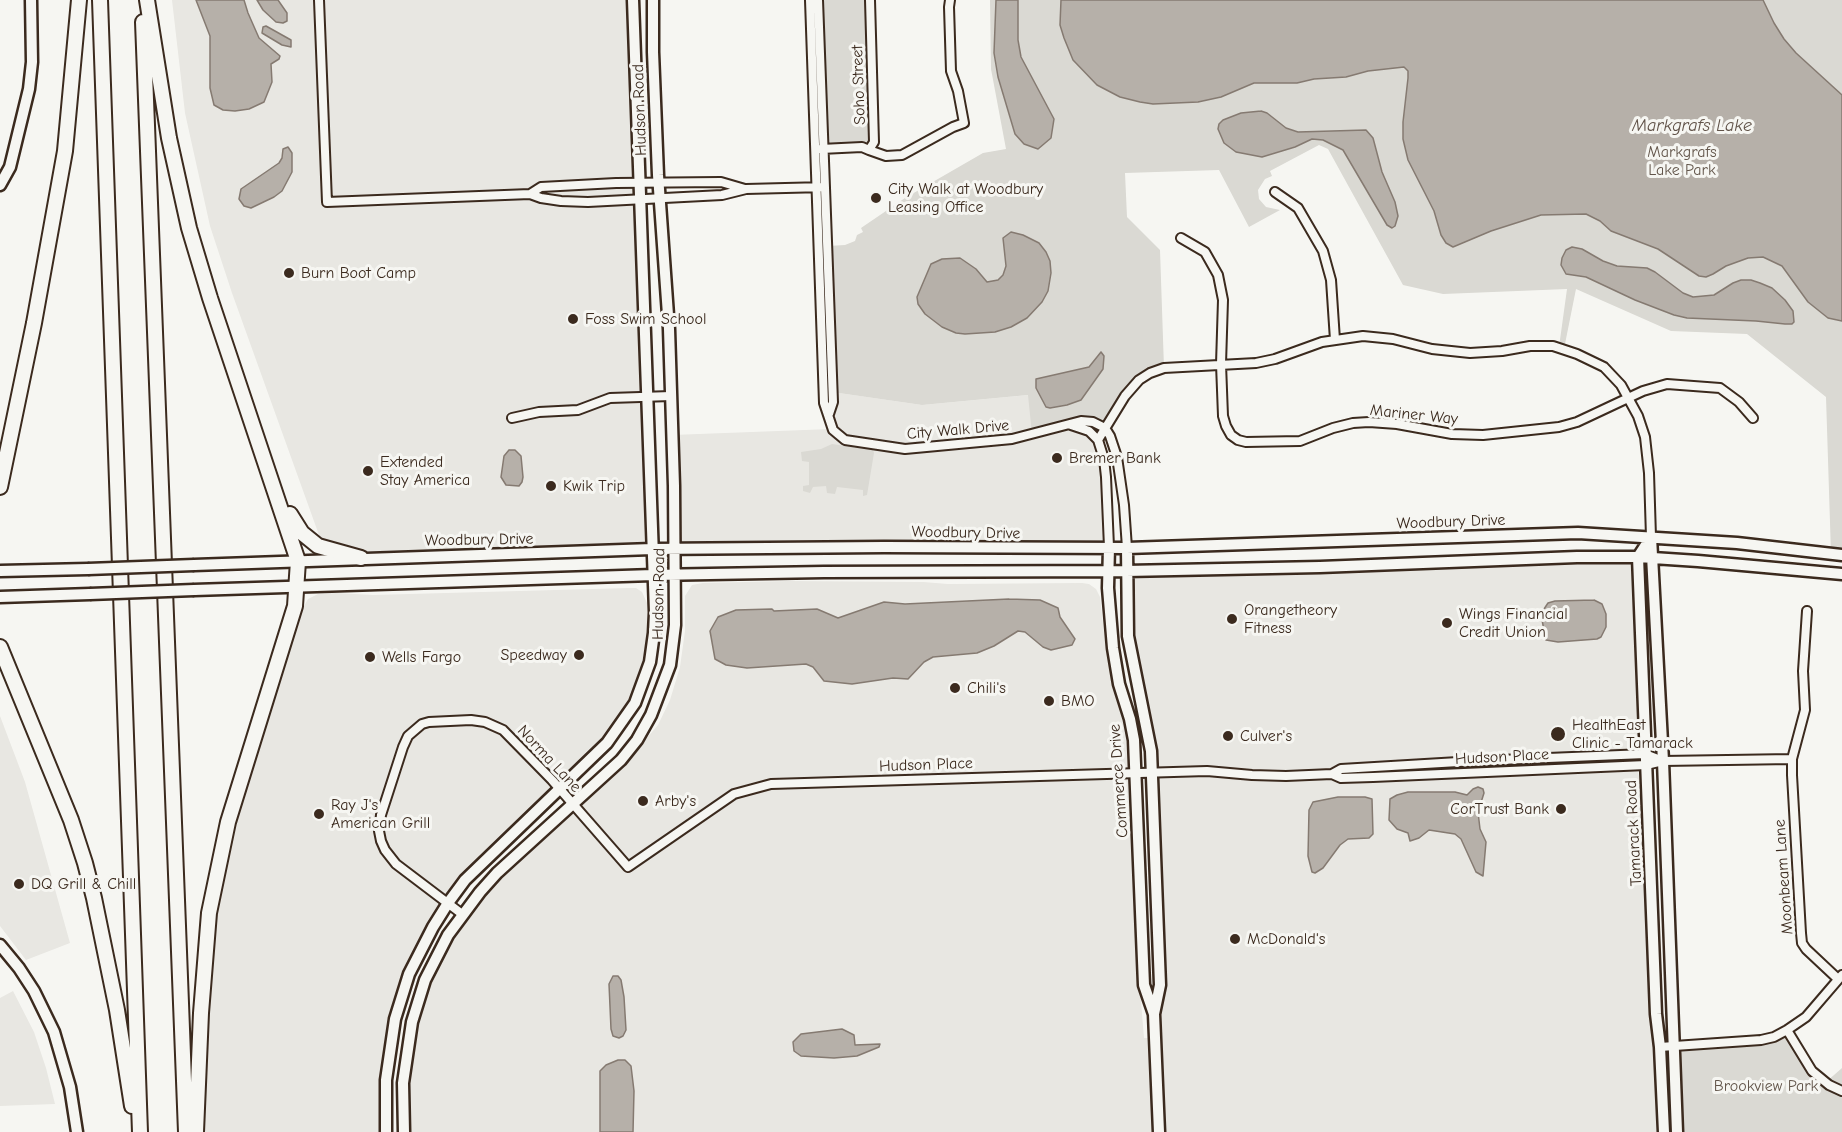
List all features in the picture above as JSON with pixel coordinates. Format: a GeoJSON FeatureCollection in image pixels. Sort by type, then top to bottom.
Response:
{"type":"FeatureCollection","features":[{"type":"Feature","properties":{"kind":"highway"},"geometry":{"type":"LineString","coordinates":[[0,487],[34,323],[65,151],[80,0]]}},
{"type":"Feature","properties":{"kind":"highway"},"geometry":{"type":"LineString","coordinates":[[100,0],[138,1132]]}},
{"type":"Feature","properties":{"kind":"highway"},"geometry":{"type":"LineString","coordinates":[[142,0],[184,1022],[186,1132]]}},
{"type":"Feature","properties":{"kind":"highway"},"geometry":{"type":"LineString","coordinates":[[147,0],[169,138],[186,218],[207,290],[298,561],[295,606],[228,822],[209,913],[201,1013],[196,1132]]}},
{"type":"Feature","properties":{"kind":"highway"},"geometry":{"type":"LineString","coordinates":[[264,457],[292,520],[305,536],[324,549],[361,558]]}},
{"type":"Feature","properties":{"kind":"highway"},"geometry":{"type":"LineString","coordinates":[[0,647],[71,820],[85,864],[117,1010],[138,1132]]}},
{"type":"Feature","properties":{"kind":"street"},"geometry":{"type":"LineString","coordinates":[[0,185],[10,167],[29,89],[32,62],[31,0]]}},
{"type":"Feature","properties":{"kind":"street"},"geometry":{"type":"LineString","coordinates":[[319,0],[327,202],[530,194],[569,202],[639,200],[722,195],[746,189],[821,187]]}},
{"type":"Feature","properties":{"kind":"street","name":"Hudson Road"},"geometry":{"type":"LineString","coordinates":[[386,1132],[386,1080],[397,1011],[409,974],[420,950],[448,903],[465,880],[607,743],[628,715],[644,683],[650,662],[654,633],[653,575],[633,0]]}},
{"type":"Feature","properties":{"kind":"street","name":"Hudson Road"},"geometry":{"type":"LineString","coordinates":[[404,1132],[403,1083],[412,1022],[425,980],[448,936],[462,914],[497,873],[621,760],[637,740],[651,715],[670,665],[674,642],[675,549],[669,329],[659,183],[653,0]]}},
{"type":"Feature","properties":{"kind":"street","name":"City Walk Drive"},"geometry":{"type":"LineString","coordinates":[[810,0],[820,149]]}},
{"type":"Feature","properties":{"kind":"street","name":"City Walk Drive"},"geometry":{"type":"LineString","coordinates":[[818,0],[821,187],[833,402],[829,414],[831,428],[841,438],[903,449],[1012,439],[1084,420],[1105,428]]}},
{"type":"Feature","properties":{"kind":"street","name":"Soho Street"},"geometry":{"type":"LineString","coordinates":[[820,149],[862,147],[869,150],[874,138],[870,0]]}},
{"type":"Feature","properties":{"kind":"street"},"geometry":{"type":"LineString","coordinates":[[869,150],[886,156],[902,155],[964,123],[958,91],[951,71],[950,0]]}},
{"type":"Feature","properties":{"kind":"street"},"geometry":{"type":"LineString","coordinates":[[530,194],[541,187],[639,183],[720,182],[746,189]]}},
{"type":"Feature","properties":{"kind":"street"},"geometry":{"type":"LineString","coordinates":[[1275,192],[1298,208],[1323,251],[1331,280],[1335,340]]}},
{"type":"Feature","properties":{"kind":"street","name":"Mariner Way"},"geometry":{"type":"LineString","coordinates":[[1181,238],[1205,252],[1218,274],[1223,300],[1221,364],[1226,426],[1231,435],[1246,442],[1300,441],[1353,423],[1369,422],[1397,424],[1452,434],[1483,435],[1542,429],[1577,422],[1628,397],[1667,384],[1720,388],[1729,393],[1753,418]]}},
{"type":"Feature","properties":{"kind":"street"},"geometry":{"type":"LineString","coordinates":[[1098,440],[1133,386],[1150,373],[1164,368],[1256,363],[1335,340],[1364,336],[1393,339],[1432,349],[1470,353],[1530,346],[1562,348],[1604,368],[1621,385],[1638,416],[1645,436],[1649,473],[1651,537],[1638,558]]}},
{"type":"Feature","properties":{"kind":"street"},"geometry":{"type":"LineString","coordinates":[[512,418],[542,412],[578,410],[610,398],[671,396]]}},
{"type":"Feature","properties":{"kind":"street"},"geometry":{"type":"LineString","coordinates":[[1070,425],[1089,431],[1098,440],[1106,477],[1109,548]]}},
{"type":"Feature","properties":{"kind":"street"},"geometry":{"type":"LineString","coordinates":[[1105,428],[1110,436],[1120,474],[1126,548]]}},
{"type":"Feature","properties":{"kind":"street","name":"Woodbury Drive"},"geometry":{"type":"LineString","coordinates":[[0,571],[652,549],[1126,548],[1552,533],[1597,533],[1737,543],[1842,555]]}},
{"type":"Feature","properties":{"kind":"street","name":"Tamarack Road"},"geometry":{"type":"LineString","coordinates":[[1651,537],[1654,558],[1663,761],[1677,1132]]}},
{"type":"Feature","properties":{"kind":"street","name":"Commerce Drive"},"geometry":{"type":"LineString","coordinates":[[1109,548],[1108,571],[1113,648],[1119,684],[1134,740],[1144,985],[1154,1014]]}},
{"type":"Feature","properties":{"kind":"street","name":"Commerce Drive"},"geometry":{"type":"LineString","coordinates":[[1126,548],[1128,636],[1133,668],[1148,728],[1152,773],[1160,985],[1154,1014],[1159,1132]]}},
{"type":"Feature","properties":{"kind":"street","name":"Tamarack Road"},"geometry":{"type":"LineString","coordinates":[[1638,558],[1656,1021],[1660,1047],[1664,1132]]}},
{"type":"Feature","properties":{"kind":"street"},"geometry":{"type":"LineString","coordinates":[[0,597],[653,575],[1126,571],[1320,567],[1506,559],[1654,558],[1842,574]]}},
{"type":"Feature","properties":{"kind":"street","name":"Moonbeam Lane"},"geometry":{"type":"LineString","coordinates":[[1807,611],[1803,671],[1805,710],[1792,759],[1802,943],[1806,949],[1840,977]]}},
{"type":"Feature","properties":{"kind":"street","name":"Norma Lane"},"geometry":{"type":"LineString","coordinates":[[462,914],[396,864],[381,841],[381,815],[408,736],[422,724],[429,722],[471,720],[494,725],[512,737],[574,805]]}},
{"type":"Feature","properties":{"kind":"street","name":"Hudson Place"},"geometry":{"type":"LineString","coordinates":[[574,805],[628,867],[734,794],[771,784],[1207,771],[1274,776],[1332,774],[1341,769],[1454,762],[1792,759]]}},
{"type":"Feature","properties":{"kind":"street"},"geometry":{"type":"LineString","coordinates":[[0,945],[34,991],[54,1032],[70,1086],[76,1132]]}},
{"type":"Feature","properties":{"kind":"street"},"geometry":{"type":"LineString","coordinates":[[1660,1047],[1761,1041],[1787,1030],[1806,1017],[1840,977]]}},
{"type":"Feature","properties":{"kind":"street"},"geometry":{"type":"LineString","coordinates":[[1787,1030],[1812,1071],[1826,1083],[1842,1091]]}},
{"type":"Feature","properties":{"kind":"shaded area"},"geometry":{"type":"Polygon","coordinates":[[[172,0],[633,0],[652,549],[361,558],[324,549],[210,226],[185,113],[172,0]]]}},
{"type":"Feature","properties":{"kind":"shaded area"},"geometry":{"type":"Polygon","coordinates":[[[832,392],[922,405],[1029,395],[1070,425],[1089,431],[1104,459],[1109,547],[675,549],[672,435],[831,429],[832,392]]]}},
{"type":"Feature","properties":{"kind":"shaded area"},"geometry":{"type":"Polygon","coordinates":[[[1638,557],[1633,615],[1639,736],[1636,754],[1376,767],[1332,774],[1342,778],[1636,765],[1641,784],[1650,1025],[1657,1061],[1660,1132],[409,1132],[409,1077],[414,1036],[424,1000],[441,959],[457,932],[487,892],[616,774],[658,725],[670,700],[680,667],[685,631],[685,596],[692,585],[789,581],[948,584],[1082,583],[1089,584],[1096,589],[1100,597],[1106,651],[1125,723],[1137,953],[1144,1038],[1155,1038],[1160,985],[1151,751],[1135,676],[1126,571],[1638,557]]]}},
{"type":"Feature","properties":{"kind":"shaded area"},"geometry":{"type":"Polygon","coordinates":[[[636,588],[642,592],[647,603],[647,644],[637,685],[618,720],[605,737],[466,872],[436,910],[420,938],[399,986],[389,1018],[381,1077],[381,1132],[201,1132],[208,961],[224,852],[303,608],[308,599],[318,594],[336,593],[373,595],[636,588]]]}},
{"type":"Feature","properties":{"kind":"shaded area"},"geometry":{"type":"Polygon","coordinates":[[[0,716],[25,782],[70,943],[26,960],[0,926],[0,716]]]}},
{"type":"Feature","properties":{"kind":"shaded area"},"geometry":{"type":"Polygon","coordinates":[[[13,991],[34,1032],[55,1104],[0,1106],[0,998],[13,991]]]}},
{"type":"Feature","properties":{"kind":"green space"},"geometry":{"type":"Polygon","coordinates":[[[818,0],[870,0],[874,138],[869,150],[824,149],[818,0]]]}},
{"type":"Feature","properties":{"kind":"green space","name":"Markgrafs Lake Park"},"geometry":{"type":"Polygon","coordinates":[[[990,0],[1842,0],[1842,555],[1831,554],[1826,397],[1747,334],[1671,331],[1576,289],[1564,349],[1559,347],[1567,289],[1443,294],[1403,285],[1328,149],[1319,145],[1270,171],[1272,176],[1265,179],[1258,190],[1259,199],[1266,207],[1280,210],[1249,227],[1219,170],[1125,173],[1127,217],[1160,250],[1164,368],[1144,376],[1105,428],[1093,422],[1032,434],[1028,395],[922,405],[832,392],[828,246],[845,245],[855,241],[857,235],[863,232],[861,228],[905,198],[983,153],[1006,149],[991,69],[990,0]]]}},
{"type":"Feature","properties":{"kind":"green space"},"geometry":{"type":"Polygon","coordinates":[[[832,444],[873,450],[867,495],[863,496],[863,490],[837,487],[835,494],[827,493],[826,486],[813,487],[810,493],[803,491],[803,486],[809,485],[809,462],[802,461],[801,452],[821,449],[832,444]]]}},
{"type":"Feature","properties":{"kind":"green space","name":"Brookview Park"},"geometry":{"type":"Polygon","coordinates":[[[1787,1030],[1806,1063],[1826,1082],[1842,1068],[1842,1132],[1682,1132],[1679,1059],[1684,1045],[1761,1040],[1787,1030]]]}},
{"type":"Feature","properties":{"kind":"water"},"geometry":{"type":"Polygon","coordinates":[[[196,0],[244,0],[259,38],[280,56],[271,64],[272,82],[264,102],[249,109],[235,111],[223,110],[214,105],[210,88],[210,36],[196,0]]]}},
{"type":"Feature","properties":{"kind":"water"},"geometry":{"type":"Polygon","coordinates":[[[257,0],[278,0],[287,13],[287,21],[276,22],[263,10],[257,0]]]}},
{"type":"Feature","properties":{"kind":"water"},"geometry":{"type":"Polygon","coordinates":[[[996,0],[1018,0],[1018,40],[1021,57],[1054,119],[1051,138],[1038,149],[1024,144],[1015,134],[998,77],[994,53],[996,0]]]}},
{"type":"Feature","properties":{"kind":"water","name":"Markgrafs Lake"},"geometry":{"type":"Polygon","coordinates":[[[1061,0],[1763,0],[1784,39],[1842,95],[1842,321],[1828,318],[1808,302],[1782,266],[1763,257],[1748,258],[1706,277],[1699,276],[1658,249],[1611,231],[1600,221],[1586,214],[1541,215],[1491,231],[1453,247],[1446,243],[1441,235],[1434,211],[1408,160],[1403,139],[1408,78],[1408,71],[1404,67],[1297,83],[1254,83],[1221,97],[1198,102],[1153,104],[1140,102],[1120,97],[1097,85],[1073,60],[1060,25],[1061,0]]]}},
{"type":"Feature","properties":{"kind":"water"},"geometry":{"type":"Polygon","coordinates":[[[266,26],[291,40],[291,47],[282,45],[262,33],[263,27],[266,26]]]}},
{"type":"Feature","properties":{"kind":"water"},"geometry":{"type":"Polygon","coordinates":[[[1261,111],[1286,128],[1298,132],[1366,130],[1373,138],[1382,172],[1395,202],[1398,216],[1395,226],[1392,228],[1387,225],[1343,150],[1323,140],[1312,139],[1262,157],[1236,152],[1224,143],[1218,129],[1223,120],[1241,113],[1261,111]]]}},
{"type":"Feature","properties":{"kind":"water"},"geometry":{"type":"Polygon","coordinates":[[[288,147],[292,153],[292,172],[282,191],[251,208],[244,206],[239,199],[241,189],[279,163],[283,149],[288,147]]]}},
{"type":"Feature","properties":{"kind":"water"},"geometry":{"type":"Polygon","coordinates":[[[1011,232],[1039,243],[1050,261],[1048,291],[1042,302],[1027,318],[1011,327],[995,332],[965,334],[942,327],[925,314],[918,304],[917,297],[931,264],[942,259],[960,258],[976,269],[987,282],[998,280],[1003,275],[1006,266],[1003,238],[1011,232]]]}},
{"type":"Feature","properties":{"kind":"water"},"geometry":{"type":"Polygon","coordinates":[[[1572,247],[1582,249],[1617,266],[1647,268],[1683,293],[1693,297],[1714,295],[1741,280],[1760,283],[1772,288],[1785,300],[1793,311],[1794,322],[1785,324],[1687,318],[1674,315],[1586,277],[1566,274],[1561,265],[1562,258],[1566,250],[1572,247]]]}},
{"type":"Feature","properties":{"kind":"water"},"geometry":{"type":"Polygon","coordinates":[[[1101,352],[1104,356],[1103,369],[1081,400],[1067,405],[1046,407],[1036,388],[1036,379],[1089,367],[1101,352]]]}},
{"type":"Feature","properties":{"kind":"water"},"geometry":{"type":"Polygon","coordinates":[[[509,450],[515,450],[521,456],[523,477],[519,486],[506,485],[501,477],[504,456],[509,450]]]}},
{"type":"Feature","properties":{"kind":"water"},"geometry":{"type":"Polygon","coordinates":[[[1009,599],[1040,600],[1058,608],[1060,617],[1075,639],[1072,645],[1051,650],[1043,647],[1025,632],[1018,631],[994,646],[977,653],[933,657],[924,662],[908,679],[893,678],[852,684],[824,681],[813,667],[806,664],[747,668],[726,665],[715,659],[710,631],[718,617],[736,610],[817,609],[838,618],[884,602],[905,604],[1009,599]]]}},
{"type":"Feature","properties":{"kind":"water"},"geometry":{"type":"Polygon","coordinates":[[[1594,600],[1602,604],[1606,614],[1606,627],[1601,637],[1558,642],[1546,640],[1542,620],[1548,603],[1594,600]]]}},
{"type":"Feature","properties":{"kind":"water"},"geometry":{"type":"Polygon","coordinates":[[[1478,787],[1483,789],[1484,793],[1478,812],[1480,829],[1486,842],[1483,876],[1476,872],[1461,839],[1455,834],[1429,830],[1419,838],[1410,841],[1408,833],[1397,829],[1389,820],[1390,799],[1397,795],[1408,792],[1455,792],[1467,795],[1478,787]]]}},
{"type":"Feature","properties":{"kind":"water"},"geometry":{"type":"Polygon","coordinates":[[[1338,797],[1372,799],[1373,834],[1369,838],[1348,839],[1340,845],[1323,868],[1315,873],[1312,872],[1308,856],[1309,810],[1313,802],[1338,797]]]}},
{"type":"Feature","properties":{"kind":"water"},"geometry":{"type":"Polygon","coordinates":[[[613,976],[618,976],[621,980],[624,997],[626,1030],[619,1038],[613,1036],[611,1029],[609,984],[613,976]]]}},
{"type":"Feature","properties":{"kind":"water"},"geometry":{"type":"Polygon","coordinates":[[[842,1029],[854,1035],[855,1045],[880,1044],[879,1047],[857,1056],[834,1058],[801,1056],[794,1051],[793,1042],[801,1034],[842,1029]]]}},
{"type":"Feature","properties":{"kind":"water"},"geometry":{"type":"Polygon","coordinates":[[[625,1060],[631,1066],[634,1091],[633,1132],[600,1132],[600,1071],[606,1065],[625,1060]]]}},
{"type":"Feature","properties":{"kind":"place","name":"City Walk at Woodbury Leasing Office"},"geometry":{"type":"Point","coordinates":[876,198]}},
{"type":"Feature","properties":{"kind":"place","name":"Burn Boot Camp"},"geometry":{"type":"Point","coordinates":[289,273]}},
{"type":"Feature","properties":{"kind":"place","name":"Foss Swim School"},"geometry":{"type":"Point","coordinates":[573,319]}},
{"type":"Feature","properties":{"kind":"place","name":"Bremer Bank"},"geometry":{"type":"Point","coordinates":[1057,458]}},
{"type":"Feature","properties":{"kind":"place","name":"Extended Stay America"},"geometry":{"type":"Point","coordinates":[368,471]}},
{"type":"Feature","properties":{"kind":"place","name":"Kwik Trip"},"geometry":{"type":"Point","coordinates":[551,486]}},
{"type":"Feature","properties":{"kind":"place","name":"Orangetheory Fitness"},"geometry":{"type":"Point","coordinates":[1232,619]}},
{"type":"Feature","properties":{"kind":"place","name":"Wings Financial Credit Union"},"geometry":{"type":"Point","coordinates":[1447,623]}},
{"type":"Feature","properties":{"kind":"place","name":"Speedway"},"geometry":{"type":"Point","coordinates":[579,655]}},
{"type":"Feature","properties":{"kind":"place","name":"Wells Fargo"},"geometry":{"type":"Point","coordinates":[370,657]}},
{"type":"Feature","properties":{"kind":"place","name":"Chili's"},"geometry":{"type":"Point","coordinates":[955,688]}},
{"type":"Feature","properties":{"kind":"place","name":"BMO"},"geometry":{"type":"Point","coordinates":[1049,701]}},
{"type":"Feature","properties":{"kind":"place","name":"HealthEast Clinic - Tamarack"},"geometry":{"type":"Point","coordinates":[1558,734]}},
{"type":"Feature","properties":{"kind":"place","name":"Culver's"},"geometry":{"type":"Point","coordinates":[1228,736]}},
{"type":"Feature","properties":{"kind":"place","name":"Arby's"},"geometry":{"type":"Point","coordinates":[643,801]}},
{"type":"Feature","properties":{"kind":"place","name":"CorTrust Bank"},"geometry":{"type":"Point","coordinates":[1561,809]}},
{"type":"Feature","properties":{"kind":"place","name":"Ray J's American Grill"},"geometry":{"type":"Point","coordinates":[319,814]}},
{"type":"Feature","properties":{"kind":"place","name":"DQ Grill & Chill"},"geometry":{"type":"Point","coordinates":[19,884]}},
{"type":"Feature","properties":{"kind":"place","name":"McDonald's"},"geometry":{"type":"Point","coordinates":[1235,939]}}]}
